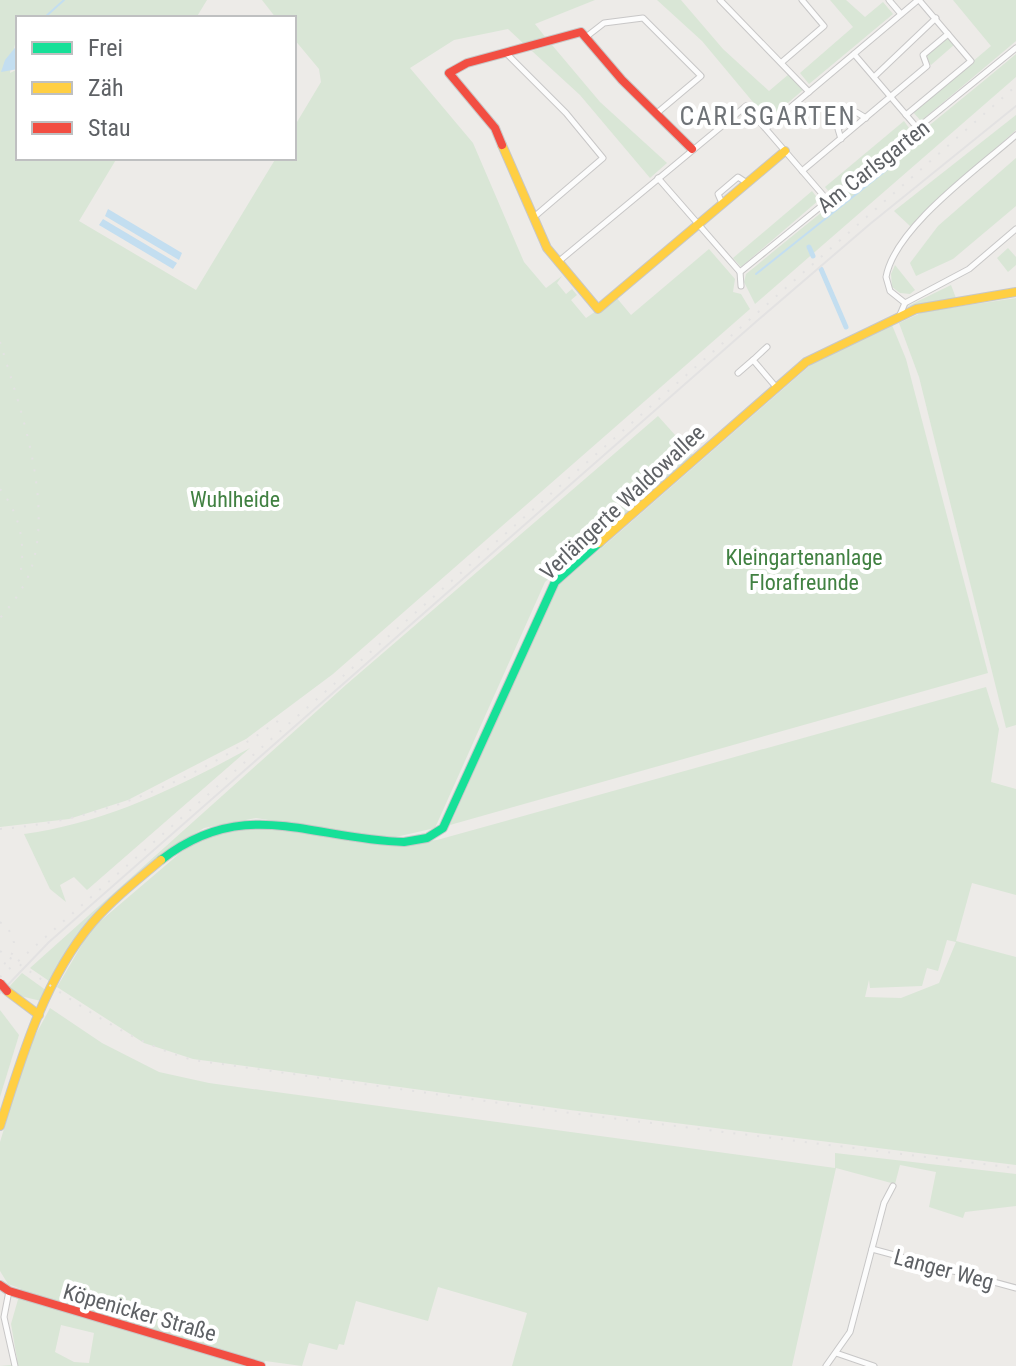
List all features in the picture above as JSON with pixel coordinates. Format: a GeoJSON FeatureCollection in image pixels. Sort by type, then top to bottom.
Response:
{"type":"FeatureCollection","features":[{"type":"Feature","properties":{"kind":"street"},"geometry":{"type":"LineString","coordinates":[[720,0],[809,92]]}},
{"type":"Feature","properties":{"kind":"street"},"geometry":{"type":"LineString","coordinates":[[782,62],[824,26],[802,0]]}},
{"type":"Feature","properties":{"kind":"street"},"geometry":{"type":"LineString","coordinates":[[889,0],[901,14]]}},
{"type":"Feature","properties":{"kind":"street"},"geometry":{"type":"LineString","coordinates":[[766,128],[919,0],[971,61],[906,115]]}},
{"type":"Feature","properties":{"kind":"street"},"geometry":{"type":"LineString","coordinates":[[586,37],[604,23],[643,18],[687,59],[701,76],[657,113]]}},
{"type":"Feature","properties":{"kind":"street"},"geometry":{"type":"LineString","coordinates":[[874,77],[936,18]]}},
{"type":"Feature","properties":{"kind":"street"},"geometry":{"type":"LineString","coordinates":[[692,149],[622,80],[579,32],[459,65],[449,73],[495,128],[547,248],[598,309],[785,151]]}},
{"type":"Feature","properties":{"kind":"street"},"geometry":{"type":"LineString","coordinates":[[802,171],[927,66],[923,55],[948,34]]}},
{"type":"Feature","properties":{"kind":"street","name":"Am Carlsgarten"},"geometry":{"type":"LineString","coordinates":[[740,272],[919,130],[1016,48]]}},
{"type":"Feature","properties":{"kind":"street"},"geometry":{"type":"LineString","coordinates":[[505,52],[566,113],[603,158],[534,217]]}},
{"type":"Feature","properties":{"kind":"street"},"geometry":{"type":"LineString","coordinates":[[854,54],[919,130]]}},
{"type":"Feature","properties":{"kind":"street"},"geometry":{"type":"LineString","coordinates":[[558,262],[746,106],[829,202]]}},
{"type":"Feature","properties":{"kind":"street"},"geometry":{"type":"LineString","coordinates":[[841,139],[838,129],[856,112],[866,118]]}},
{"type":"Feature","properties":{"kind":"street"},"geometry":{"type":"LineString","coordinates":[[905,303],[890,291],[886,277],[901,246],[923,218],[1016,135]]}},
{"type":"Feature","properties":{"kind":"street"},"geometry":{"type":"LineString","coordinates":[[658,178],[740,272],[741,286]]}},
{"type":"Feature","properties":{"kind":"street"},"geometry":{"type":"LineString","coordinates":[[896,318],[905,303],[969,269],[1016,229]]}},
{"type":"Feature","properties":{"kind":"street","name":"Verlängerte Waldowallee"},"geometry":{"type":"LineString","coordinates":[[39,1015],[74,949],[96,919],[165,856],[193,838],[219,828],[254,823],[386,843],[436,835],[446,822],[552,586],[776,387],[817,355],[896,318],[944,303],[1016,292]]}},
{"type":"Feature","properties":{"kind":"street"},"geometry":{"type":"LineString","coordinates":[[738,373],[767,347]]}},
{"type":"Feature","properties":{"kind":"street"},"geometry":{"type":"LineString","coordinates":[[753,360],[776,387]]}},
{"type":"Feature","properties":{"kind":"street"},"geometry":{"type":"LineString","coordinates":[[0,983],[39,1015],[24,1048],[0,1126]]}},
{"type":"Feature","properties":{"kind":"street"},"geometry":{"type":"LineString","coordinates":[[826,1366],[850,1332],[884,1203],[893,1186]]}},
{"type":"Feature","properties":{"kind":"street","name":"Langer Weg"},"geometry":{"type":"LineString","coordinates":[[872,1249],[1016,1288]]}},
{"type":"Feature","properties":{"kind":"street","name":"Köpenicker Straße"},"geometry":{"type":"LineString","coordinates":[[0,1285],[9,1291],[261,1366]]}},
{"type":"Feature","properties":{"kind":"street"},"geometry":{"type":"LineString","coordinates":[[9,1291],[4,1317],[15,1366]]}},
{"type":"Feature","properties":{"kind":"street"},"geometry":{"type":"LineString","coordinates":[[836,1353],[874,1366]]}},
{"type":"Feature","properties":{"kind":"green space","name":"Wuhlheide"},"geometry":{"type":"Polygon","coordinates":[[[0,0],[207,0],[197,16],[16,16],[10,73],[16,70],[16,160],[116,160],[79,221],[196,290],[275,160],[296,160],[296,124],[321,82],[319,69],[296,41],[296,16],[274,16],[262,0],[595,0],[535,24],[546,38],[524,44],[508,29],[454,40],[410,68],[473,143],[524,262],[546,288],[562,276],[557,283],[566,294],[572,289],[577,295],[571,300],[586,318],[616,297],[631,315],[709,249],[735,279],[733,292],[741,294],[750,309],[333,674],[246,739],[128,800],[69,819],[0,827],[0,0]]]}},
{"type":"Feature","properties":{"kind":"green space"},"geometry":{"type":"Polygon","coordinates":[[[657,0],[681,0],[723,49],[769,91],[789,74],[803,90],[768,120],[702,41],[657,0]]]}},
{"type":"Feature","properties":{"kind":"green space"},"geometry":{"type":"Polygon","coordinates":[[[830,0],[846,0],[865,17],[883,2],[893,14],[809,84],[800,73],[853,27],[830,0]]]}},
{"type":"Feature","properties":{"kind":"green space"},"geometry":{"type":"Polygon","coordinates":[[[953,0],[1016,0],[1016,41],[921,121],[913,112],[991,46],[953,0]]]}},
{"type":"Feature","properties":{"kind":"green space"},"geometry":{"type":"Polygon","coordinates":[[[948,38],[954,45],[931,65],[925,57],[948,38]]]}},
{"type":"Feature","properties":{"kind":"green space"},"geometry":{"type":"Polygon","coordinates":[[[552,45],[600,102],[667,163],[650,178],[580,95],[532,51],[552,45]]]}},
{"type":"Feature","properties":{"kind":"green space"},"geometry":{"type":"Polygon","coordinates":[[[1016,54],[1016,77],[755,304],[744,282],[746,274],[1016,54]]]}},
{"type":"Feature","properties":{"kind":"green space"},"geometry":{"type":"Polygon","coordinates":[[[1016,115],[1016,130],[910,226],[894,211],[1016,115]]]}},
{"type":"Feature","properties":{"kind":"green space"},"geometry":{"type":"Polygon","coordinates":[[[904,121],[909,128],[831,194],[825,187],[904,121]]]}},
{"type":"Feature","properties":{"kind":"green space"},"geometry":{"type":"Polygon","coordinates":[[[1016,158],[1016,206],[953,259],[916,276],[910,263],[938,226],[1016,158]]]}},
{"type":"Feature","properties":{"kind":"green space"},"geometry":{"type":"Polygon","coordinates":[[[812,191],[819,200],[741,267],[733,258],[812,191]]]}},
{"type":"Feature","properties":{"kind":"green space"},"geometry":{"type":"Polygon","coordinates":[[[1008,248],[1016,257],[1016,265],[1008,272],[997,258],[1008,248]]]}},
{"type":"Feature","properties":{"kind":"green space"},"geometry":{"type":"Polygon","coordinates":[[[895,265],[915,290],[910,294],[900,293],[892,287],[891,274],[895,265]]]}},
{"type":"Feature","properties":{"kind":"green space"},"geometry":{"type":"Polygon","coordinates":[[[951,285],[956,298],[906,307],[951,285]]]}},
{"type":"Feature","properties":{"kind":"green space"},"geometry":{"type":"Polygon","coordinates":[[[1016,298],[1016,725],[1006,728],[919,377],[899,323],[923,312],[1016,298]]]}},
{"type":"Feature","properties":{"kind":"green space","name":"Kleingartenanlage Florafreunde"},"geometry":{"type":"Polygon","coordinates":[[[892,325],[906,359],[988,673],[450,825],[557,587],[814,362],[892,325]]]}},
{"type":"Feature","properties":{"kind":"green space"},"geometry":{"type":"Polygon","coordinates":[[[658,416],[693,455],[545,582],[435,828],[387,839],[256,818],[204,828],[161,855],[98,913],[52,983],[30,968],[347,684],[658,416]]]}},
{"type":"Feature","properties":{"kind":"green space"},"geometry":{"type":"Polygon","coordinates":[[[986,687],[999,729],[991,782],[1016,789],[1016,895],[972,883],[956,941],[1016,957],[1016,1165],[570,1110],[193,1059],[144,1043],[57,987],[91,929],[193,842],[244,827],[283,828],[385,845],[437,840],[986,687]],[[947,940],[938,971],[927,968],[922,986],[870,988],[869,980],[865,997],[901,998],[939,983],[956,942],[947,940]]]}},
{"type":"Feature","properties":{"kind":"green space"},"geometry":{"type":"Polygon","coordinates":[[[250,748],[87,890],[74,877],[60,885],[66,902],[50,889],[24,834],[84,821],[141,802],[250,748]]]}},
{"type":"Feature","properties":{"kind":"green space"},"geometry":{"type":"Polygon","coordinates":[[[22,973],[47,991],[41,1001],[16,995],[9,987],[22,973]]]}},
{"type":"Feature","properties":{"kind":"green space"},"geometry":{"type":"Polygon","coordinates":[[[50,1008],[102,1043],[159,1072],[209,1083],[835,1168],[835,1153],[1016,1174],[1016,1206],[965,1212],[963,1218],[929,1207],[936,1172],[900,1165],[895,1184],[836,1168],[792,1366],[512,1366],[527,1313],[438,1287],[428,1321],[356,1301],[344,1345],[339,1344],[337,1350],[309,1343],[302,1366],[265,1361],[263,1366],[0,1366],[11,1365],[17,1359],[11,1324],[21,1289],[8,1284],[0,1271],[0,1142],[28,1049],[50,1008]],[[61,1325],[55,1352],[74,1362],[89,1363],[94,1333],[61,1325]]]}},
{"type":"Feature","properties":{"kind":"green space"},"geometry":{"type":"Polygon","coordinates":[[[0,1010],[19,1035],[0,1097],[0,1010]]]}},
{"type":"Feature","properties":{"kind":"water"},"geometry":{"type":"Polygon","coordinates":[[[16,46],[16,69],[1,72],[5,60],[16,46]]]}},
{"type":"Feature","properties":{"kind":"water"},"geometry":{"type":"Polygon","coordinates":[[[108,209],[182,253],[179,260],[105,216],[108,209]]]}},
{"type":"Feature","properties":{"kind":"water"},"geometry":{"type":"Polygon","coordinates":[[[103,219],[177,263],[173,269],[99,225],[103,219]]]}},
{"type":"Feature","properties":{"kind":"waterway"},"geometry":{"type":"LineString","coordinates":[[46,16],[64,0]]}},
{"type":"Feature","properties":{"kind":"waterway"},"geometry":{"type":"LineString","coordinates":[[756,274],[889,168]]}},
{"type":"Feature","properties":{"kind":"waterway"},"geometry":{"type":"LineString","coordinates":[[809,247],[813,256]]}},
{"type":"Feature","properties":{"kind":"waterway"},"geometry":{"type":"LineString","coordinates":[[821,269],[846,327]]}},
{"type":"Feature","properties":{"kind":"tram line"},"geometry":{"type":"LineString","coordinates":[[0,993],[49,942],[758,320],[1016,106]]}},
{"type":"Feature","properties":{"kind":"railway"},"geometry":{"type":"LineString","coordinates":[[0,977],[1016,86]]}},
{"type":"Feature","properties":{"kind":"railway"},"geometry":{"type":"LineString","coordinates":[[0,342],[32,456],[39,517],[37,545],[30,572],[0,618]]}},
{"type":"Feature","properties":{"kind":"railway"},"geometry":{"type":"LineString","coordinates":[[0,489],[20,530],[20,575]]}},
{"type":"Feature","properties":{"kind":"railway"},"geometry":{"type":"LineString","coordinates":[[0,829],[75,817],[146,794],[214,762],[278,721]]}},
{"type":"Feature","properties":{"kind":"railway"},"geometry":{"type":"LineString","coordinates":[[0,922],[10,932],[14,943],[12,954],[3,965]]}},
{"type":"Feature","properties":{"kind":"railway"},"geometry":{"type":"LineString","coordinates":[[0,951],[116,1028],[193,1060],[570,1113],[1016,1168]]}},
{"type":"Feature","properties":{"kind":"traffic: fast"},"geometry":{"type":"LineString","coordinates":[[161,860],[192,840],[221,829],[250,825],[404,842],[427,838],[443,828],[555,582],[599,543]]}},
{"type":"Feature","properties":{"kind":"traffic: slow"},"geometry":{"type":"LineString","coordinates":[[502,145],[547,248],[598,309],[785,151]]}},
{"type":"Feature","properties":{"kind":"traffic: slow"},"geometry":{"type":"LineString","coordinates":[[599,543],[806,362],[916,309],[1016,292]]}},
{"type":"Feature","properties":{"kind":"traffic: slow"},"geometry":{"type":"LineString","coordinates":[[0,1126],[36,1020],[60,969],[92,923],[161,860]]}},
{"type":"Feature","properties":{"kind":"traffic: slow"},"geometry":{"type":"LineString","coordinates":[[7,991],[39,1015]]}},
{"type":"Feature","properties":{"kind":"traffic: jam"},"geometry":{"type":"LineString","coordinates":[[502,145],[495,128],[449,73],[467,63],[581,32],[622,80],[692,149]]}},
{"type":"Feature","properties":{"kind":"traffic: jam"},"geometry":{"type":"LineString","coordinates":[[0,983],[7,991]]}},
{"type":"Feature","properties":{"kind":"traffic: jam"},"geometry":{"type":"LineString","coordinates":[[0,1285],[9,1291],[261,1366]]}},
{"type":"Feature","properties":{"kind":"district","name":"CARLSGARTEN"},"geometry":{"type":"Point","coordinates":[768,116]}}]}
